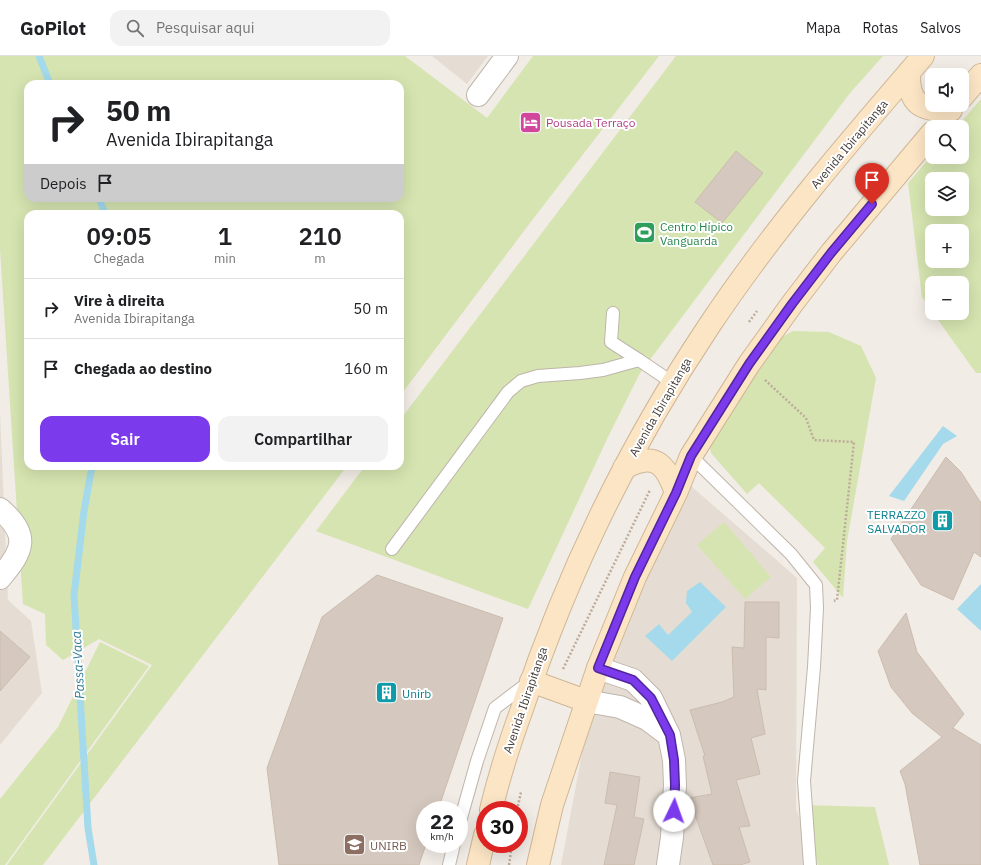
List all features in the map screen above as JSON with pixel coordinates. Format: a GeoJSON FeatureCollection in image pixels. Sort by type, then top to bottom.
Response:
{"type":"FeatureCollection","features":[{"type":"Feature","properties":{"kind":"main road","name":"Avenida Ibirapitanga"},"geometry":{"type":"LineString","coordinates":[[493,801],[505,759],[531,681],[551,628],[583,552],[624,468],[673,383],[709,326],[746,272],[828,168],[923,56]]}},
{"type":"Feature","properties":{"kind":"main road"},"geometry":{"type":"LineString","coordinates":[[909,72],[908,85],[911,95],[917,103],[925,108]]}},
{"type":"Feature","properties":{"kind":"main road"},"geometry":{"type":"LineString","coordinates":[[969,89],[981,75]]}},
{"type":"Feature","properties":{"kind":"main road"},"geometry":{"type":"LineString","coordinates":[[943,120],[949,112]]}},
{"type":"Feature","properties":{"kind":"main road"},"geometry":{"type":"LineString","coordinates":[[538,865],[552,805],[598,668],[635,577],[676,493],[691,456],[749,364],[831,253],[925,141]]}},
{"type":"Feature","properties":{"kind":"main road"},"geometry":{"type":"LineString","coordinates":[[624,468],[636,461],[651,461],[661,466],[668,472],[676,493]]}},
{"type":"Feature","properties":{"kind":"main road"},"geometry":{"type":"LineString","coordinates":[[531,681],[586,701]]}},
{"type":"Feature","properties":{"kind":"main road"},"geometry":{"type":"LineString","coordinates":[[478,865],[481,853]]}},
{"type":"Feature","properties":{"kind":"street"},"geometry":{"type":"LineString","coordinates":[[478,94],[507,56]]}},
{"type":"Feature","properties":{"kind":"street"},"geometry":{"type":"LineString","coordinates":[[0,509],[12,519],[18,529],[21,540],[19,552],[0,578]]}},
{"type":"Feature","properties":{"kind":"street"},"geometry":{"type":"LineString","coordinates":[[598,668],[633,680],[651,698],[670,735],[674,760],[675,785],[672,837],[668,865]]}},
{"type":"Feature","properties":{"kind":"street"},"geometry":{"type":"LineString","coordinates":[[586,701],[620,707],[647,719],[670,735]]}},
{"type":"Feature","properties":{"kind":"street"},"geometry":{"type":"LineString","coordinates":[[672,837],[675,865]]}},
{"type":"Feature","properties":{"kind":"lane"},"geometry":{"type":"LineString","coordinates":[[613,313],[612,342],[673,383]]}},
{"type":"Feature","properties":{"kind":"lane"},"geometry":{"type":"LineString","coordinates":[[392,549],[508,392],[521,381],[538,376],[603,370],[639,360]]}},
{"type":"Feature","properties":{"kind":"lane"},"geometry":{"type":"LineString","coordinates":[[691,456],[791,554],[816,585],[817,608],[804,782],[810,865]]}},
{"type":"Feature","properties":{"kind":"lane"},"geometry":{"type":"LineString","coordinates":[[466,801],[477,761],[495,708],[531,681]]}},
{"type":"Feature","properties":{"kind":"lane"},"geometry":{"type":"LineString","coordinates":[[449,865],[452,853]]}},
{"type":"Feature","properties":{"kind":"path"},"geometry":{"type":"LineString","coordinates":[[749,364],[806,418],[814,440],[854,442],[837,600],[817,608]]}},
{"type":"Feature","properties":{"kind":"path"},"geometry":{"type":"LineString","coordinates":[[509,865],[511,853]]}},
{"type":"Feature","properties":{"kind":"shaded area"},"geometry":{"type":"Polygon","coordinates":[[[432,56],[488,56],[467,84],[432,56]]]}},
{"type":"Feature","properties":{"kind":"shaded area"},"geometry":{"type":"Polygon","coordinates":[[[0,412],[8,600],[31,621],[42,693],[0,745],[0,412]]]}},
{"type":"Feature","properties":{"kind":"shaded area"},"geometry":{"type":"Polygon","coordinates":[[[704,452],[691,486],[797,578],[796,808],[814,865],[561,865],[598,668],[704,452]]]}},
{"type":"Feature","properties":{"kind":"green space"},"geometry":{"type":"Polygon","coordinates":[[[0,56],[405,56],[487,118],[533,56],[659,56],[533,219],[404,391],[404,210],[24,210],[24,470],[344,470],[43,865],[7,865],[152,665],[99,639],[63,660],[46,645],[45,614],[23,604],[0,249],[0,56]]]}},
{"type":"Feature","properties":{"kind":"green space","name":"Centro Hípico Vanguarda"},"geometry":{"type":"Polygon","coordinates":[[[676,56],[883,56],[850,93],[640,373],[607,439],[528,609],[316,531],[362,470],[404,470],[404,415],[676,56]]]}},
{"type":"Feature","properties":{"kind":"green space"},"geometry":{"type":"Polygon","coordinates":[[[981,99],[981,373],[976,373],[938,320],[969,320],[969,276],[925,276],[925,301],[922,297],[908,183],[925,163],[969,164],[969,120],[963,120],[981,99]]]}},
{"type":"Feature","properties":{"kind":"green space"},"geometry":{"type":"Polygon","coordinates":[[[793,331],[829,332],[861,346],[876,378],[847,541],[843,598],[813,562],[825,548],[759,483],[747,494],[711,453],[709,442],[778,339],[793,331]]]}},
{"type":"Feature","properties":{"kind":"green space"},"geometry":{"type":"Polygon","coordinates":[[[724,522],[771,577],[745,599],[697,545],[724,522]]]}},
{"type":"Feature","properties":{"kind":"green space"},"geometry":{"type":"Polygon","coordinates":[[[100,642],[149,666],[5,865],[0,865],[0,799],[58,727],[100,642]]]}},
{"type":"Feature","properties":{"kind":"green space"},"geometry":{"type":"Polygon","coordinates":[[[802,805],[875,807],[889,865],[818,865],[802,805]]]}},
{"type":"Feature","properties":{"kind":"water"},"geometry":{"type":"Polygon","coordinates":[[[943,426],[957,436],[943,444],[904,501],[889,496],[943,426]]]}},
{"type":"Feature","properties":{"kind":"water"},"geometry":{"type":"Polygon","coordinates":[[[700,582],[726,607],[672,661],[645,636],[659,624],[668,635],[692,612],[686,603],[687,591],[700,582]]]}},
{"type":"Feature","properties":{"kind":"water"},"geometry":{"type":"Polygon","coordinates":[[[981,584],[981,631],[957,609],[981,584]]]}},
{"type":"Feature","properties":{"kind":"building"},"geometry":{"type":"Polygon","coordinates":[[[736,151],[763,173],[722,223],[695,202],[736,151]]]}},
{"type":"Feature","properties":{"kind":"building","name":"TERRAZZO SALVADOR"},"geometry":{"type":"Polygon","coordinates":[[[946,457],[961,472],[981,503],[981,557],[974,552],[953,600],[921,585],[891,539],[946,457]]]}},
{"type":"Feature","properties":{"kind":"building","name":"Unirb"},"geometry":{"type":"Polygon","coordinates":[[[377,575],[503,618],[441,801],[416,801],[416,853],[423,853],[419,865],[279,865],[267,768],[322,617],[377,575]]]}},
{"type":"Feature","properties":{"kind":"building"},"geometry":{"type":"Polygon","coordinates":[[[745,602],[779,602],[779,638],[766,637],[766,690],[757,689],[765,734],[751,738],[760,774],[736,780],[750,826],[739,827],[750,862],[740,865],[713,865],[689,798],[712,794],[703,756],[705,756],[690,710],[722,702],[734,697],[732,647],[744,648],[745,602]]]}},
{"type":"Feature","properties":{"kind":"building"},"geometry":{"type":"Polygon","coordinates":[[[906,613],[917,652],[964,714],[952,729],[953,728],[981,745],[981,865],[920,865],[905,784],[900,771],[942,737],[912,713],[891,687],[878,651],[906,613]]]}},
{"type":"Feature","properties":{"kind":"building"},"geometry":{"type":"Polygon","coordinates":[[[0,631],[30,657],[0,691],[0,631]]]}},
{"type":"Feature","properties":{"kind":"building"},"geometry":{"type":"Polygon","coordinates":[[[610,772],[640,777],[634,817],[644,819],[634,865],[604,865],[617,805],[605,803],[610,772]]]}},
{"type":"Feature","properties":{"kind":"waterway","name":"Passa-Vaca"},"geometry":{"type":"LineString","coordinates":[[39,56],[48,80]]}},
{"type":"Feature","properties":{"kind":"waterway","name":"Passa-Vaca"},"geometry":{"type":"LineString","coordinates":[[100,202],[104,210]]}},
{"type":"Feature","properties":{"kind":"waterway","name":"Passa-Vaca"},"geometry":{"type":"LineString","coordinates":[[91,470],[84,511],[74,595],[88,828],[94,865]]}},
{"type":"Feature","properties":{"kind":"place","name":"Pousada Terraço"},"geometry":{"type":"Point","coordinates":[530,122]}},
{"type":"Feature","properties":{"kind":"place","name":"Centro Hípico Vanguarda"},"geometry":{"type":"Point","coordinates":[644,233]}},
{"type":"Feature","properties":{"kind":"place","name":"TERRAZZO SALVADOR"},"geometry":{"type":"Point","coordinates":[942,521]}},
{"type":"Feature","properties":{"kind":"place","name":"Unirb"},"geometry":{"type":"Point","coordinates":[386,693]}},
{"type":"Feature","properties":{"kind":"place","name":"UNIRB"},"geometry":{"type":"Point","coordinates":[354,845]}},
{"type":"Feature","properties":{"kind":"route"},"geometry":{"type":"LineString","coordinates":[[674,811],[674,760],[670,735],[651,698],[633,680],[598,668],[635,577],[676,493],[691,456],[749,364],[792,304],[831,253],[872,204]]}}]}
